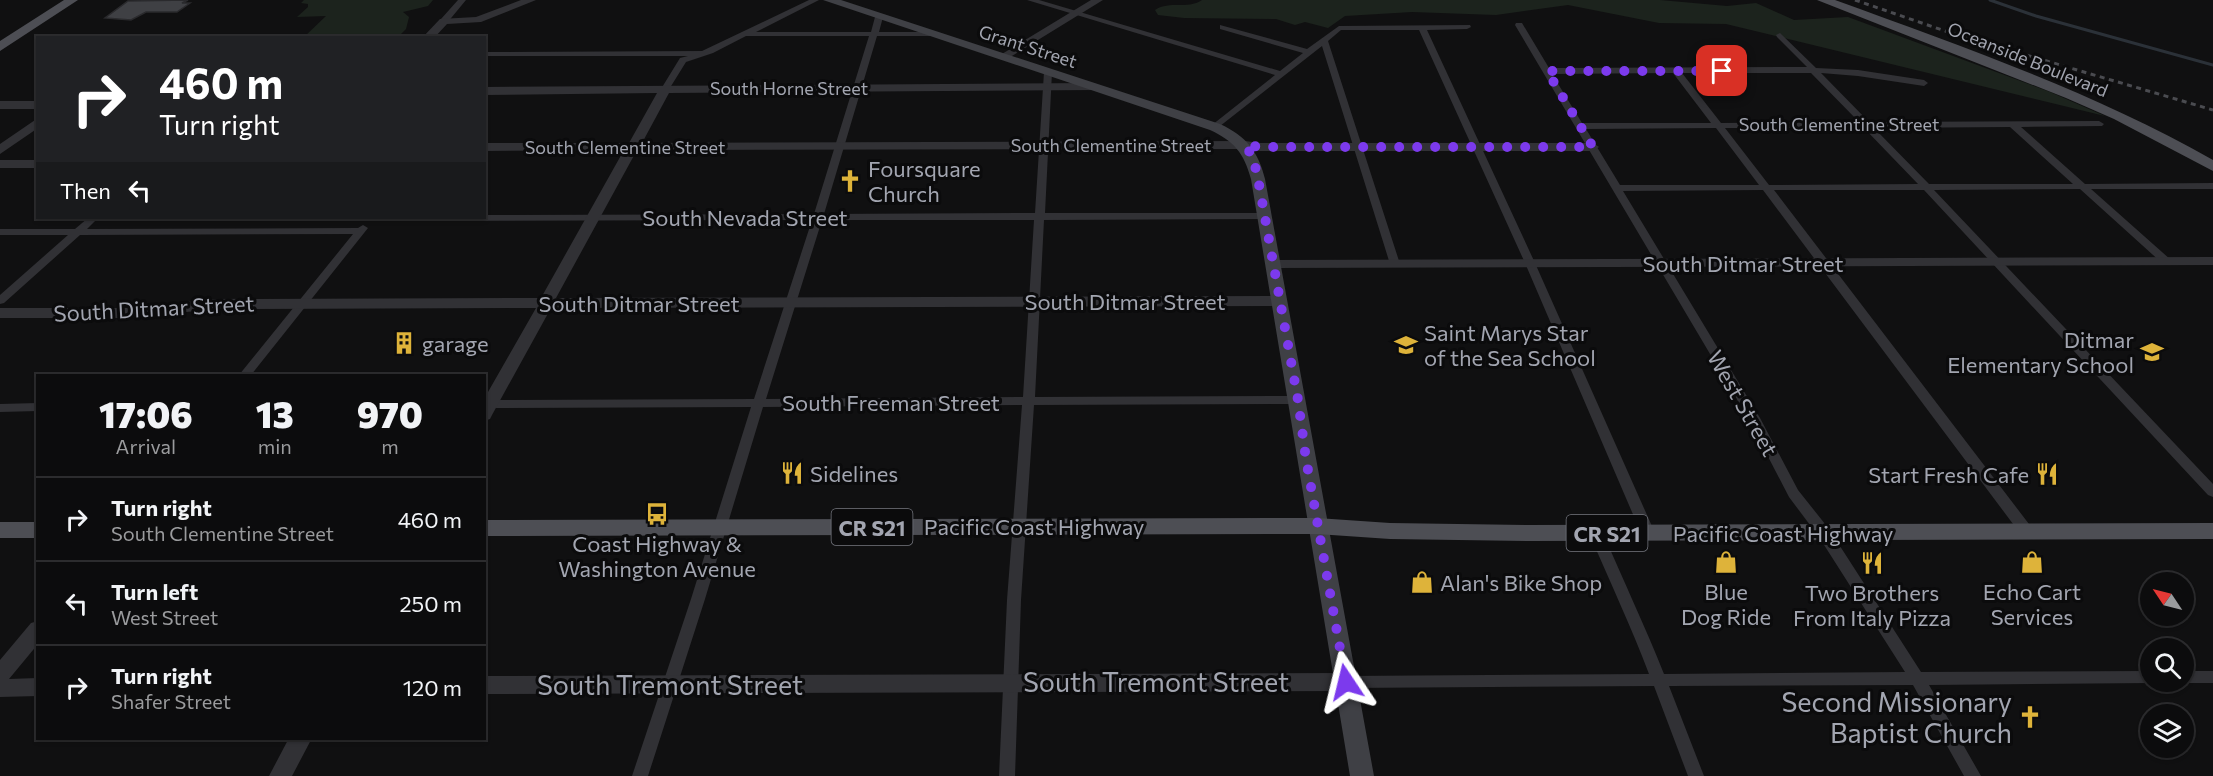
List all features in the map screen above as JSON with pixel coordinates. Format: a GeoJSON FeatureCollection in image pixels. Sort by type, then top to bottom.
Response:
{"type":"FeatureCollection","features":[{"type":"Feature","properties":{"kind":"main road"},"geometry":{"type":"LineString","coordinates":[[2,42],[62,0]]}},
{"type":"Feature","properties":{"kind":"main road"},"geometry":{"type":"LineString","coordinates":[[2,42],[72,0]]}},
{"type":"Feature","properties":{"kind":"main road","name":"Grant Street"},"geometry":{"type":"LineString","coordinates":[[829,0],[1215,127],[1231,134],[1245,145]]}},
{"type":"Feature","properties":{"kind":"main road","name":"Oceanside Boulevard"},"geometry":{"type":"LineString","coordinates":[[1823,0],[2086,100],[2163,136],[2213,166]]}},
{"type":"Feature","properties":{"kind":"main road"},"geometry":{"type":"LineString","coordinates":[[1245,145],[1253,157],[1273,264],[1362,776]]}},
{"type":"Feature","properties":{"kind":"main road","name":"Pacific Coast Highway"},"geometry":{"type":"LineString","coordinates":[[486,528],[1021,525],[1317,526],[1390,531],[1596,533],[2213,531]]}},
{"type":"Feature","properties":{"kind":"main road"},"geometry":{"type":"LineString","coordinates":[[0,530],[36,530]]}},
{"type":"Feature","properties":{"kind":"street"},"geometry":{"type":"LineString","coordinates":[[429,36],[462,0]]}},
{"type":"Feature","properties":{"kind":"street"},"geometry":{"type":"LineString","coordinates":[[444,21],[477,20],[531,0]]}},
{"type":"Feature","properties":{"kind":"street"},"geometry":{"type":"LineString","coordinates":[[486,408],[683,60],[814,0]]}},
{"type":"Feature","properties":{"kind":"street"},"geometry":{"type":"LineString","coordinates":[[1031,0],[1281,75]]}},
{"type":"Feature","properties":{"kind":"street"},"geometry":{"type":"LineString","coordinates":[[1003,57],[1098,0]]}},
{"type":"Feature","properties":{"kind":"street"},"geometry":{"type":"LineString","coordinates":[[640,776],[818,217],[879,16]]}},
{"type":"Feature","properties":{"kind":"street","name":"West Street"},"geometry":{"type":"LineString","coordinates":[[1519,25],[1754,418],[1806,512],[1824,533],[1916,677],[1973,776]]}},
{"type":"Feature","properties":{"kind":"street"},"geometry":{"type":"LineString","coordinates":[[1223,27],[1308,52]]}},
{"type":"Feature","properties":{"kind":"street"},"geometry":{"type":"LineString","coordinates":[[1422,27],[1530,263],[1648,533]]}},
{"type":"Feature","properties":{"kind":"street"},"geometry":{"type":"LineString","coordinates":[[1215,127],[1339,28],[1467,27]]}},
{"type":"Feature","properties":{"kind":"street"},"geometry":{"type":"LineString","coordinates":[[744,34],[931,34]]}},
{"type":"Feature","properties":{"kind":"street"},"geometry":{"type":"LineString","coordinates":[[1780,35],[2213,492]]}},
{"type":"Feature","properties":{"kind":"street"},"geometry":{"type":"LineString","coordinates":[[1324,40],[1395,264]]}},
{"type":"Feature","properties":{"kind":"street"},"geometry":{"type":"LineString","coordinates":[[486,54],[702,53]]}},
{"type":"Feature","properties":{"kind":"street"},"geometry":{"type":"LineString","coordinates":[[1547,71],[1814,70],[1858,73],[1924,83]]}},
{"type":"Feature","properties":{"kind":"street"},"geometry":{"type":"LineString","coordinates":[[1676,71],[1824,262],[2027,532]]}},
{"type":"Feature","properties":{"kind":"street"},"geometry":{"type":"LineString","coordinates":[[1007,776],[1014,600],[1021,525],[1048,72]]}},
{"type":"Feature","properties":{"kind":"street","name":"South Horne Street"},"geometry":{"type":"LineString","coordinates":[[486,91],[1094,87]]}},
{"type":"Feature","properties":{"kind":"street"},"geometry":{"type":"LineString","coordinates":[[0,105],[36,105]]}},
{"type":"Feature","properties":{"kind":"street"},"geometry":{"type":"LineString","coordinates":[[0,150],[36,123]]}},
{"type":"Feature","properties":{"kind":"street"},"geometry":{"type":"LineString","coordinates":[[2012,124],[2167,262]]}},
{"type":"Feature","properties":{"kind":"street","name":"South Clementine Street"},"geometry":{"type":"LineString","coordinates":[[1579,126],[2099,124]]}},
{"type":"Feature","properties":{"kind":"street","name":"South Clementine Street"},"geometry":{"type":"LineString","coordinates":[[486,147],[1245,145],[1260,147],[1593,147]]}},
{"type":"Feature","properties":{"kind":"street"},"geometry":{"type":"LineString","coordinates":[[0,164],[36,164]]}},
{"type":"Feature","properties":{"kind":"street"},"geometry":{"type":"LineString","coordinates":[[1616,188],[2213,186]]}},
{"type":"Feature","properties":{"kind":"street","name":"South Nevada Street"},"geometry":{"type":"LineString","coordinates":[[486,218],[1264,216]]}},
{"type":"Feature","properties":{"kind":"street"},"geometry":{"type":"LineString","coordinates":[[0,301],[92,219]]}},
{"type":"Feature","properties":{"kind":"street"},"geometry":{"type":"LineString","coordinates":[[246,374],[370,219]]}},
{"type":"Feature","properties":{"kind":"street"},"geometry":{"type":"LineString","coordinates":[[0,232],[361,231]]}},
{"type":"Feature","properties":{"kind":"street","name":"South Ditmar Street"},"geometry":{"type":"LineString","coordinates":[[1273,264],[2213,261]]}},
{"type":"Feature","properties":{"kind":"street","name":"South Ditmar Street"},"geometry":{"type":"LineString","coordinates":[[0,313],[129,313],[215,304],[303,303],[1279,301]]}},
{"type":"Feature","properties":{"kind":"street","name":"South Freeman Street"},"geometry":{"type":"LineString","coordinates":[[486,408],[759,403],[1298,400]]}},
{"type":"Feature","properties":{"kind":"street"},"geometry":{"type":"LineString","coordinates":[[0,408],[36,407]]}},
{"type":"Feature","properties":{"kind":"street"},"geometry":{"type":"LineString","coordinates":[[1596,533],[1696,776]]}},
{"type":"Feature","properties":{"kind":"street"},"geometry":{"type":"LineString","coordinates":[[0,675],[36,631]]}},
{"type":"Feature","properties":{"kind":"street","name":"South Tremont Street"},"geometry":{"type":"LineString","coordinates":[[486,685],[2140,677]]}},
{"type":"Feature","properties":{"kind":"street"},"geometry":{"type":"LineString","coordinates":[[2194,677],[2213,677]]}},
{"type":"Feature","properties":{"kind":"street"},"geometry":{"type":"LineString","coordinates":[[0,688],[36,687]]}},
{"type":"Feature","properties":{"kind":"street"},"geometry":{"type":"LineString","coordinates":[[280,776],[300,740]]}},
{"type":"Feature","properties":{"kind":"shaded area"},"geometry":{"type":"Polygon","coordinates":[[[304,0],[433,0],[428,6],[403,12],[409,17],[406,29],[399,36],[305,36],[326,16],[297,17],[308,7],[308,4],[301,3],[304,0]]]}},
{"type":"Feature","properties":{"kind":"shaded area"},"geometry":{"type":"Polygon","coordinates":[[[1202,0],[1660,0],[1727,6],[1756,3],[1794,20],[1848,17],[2050,92],[2105,116],[1726,24],[1659,23],[1568,5],[1496,15],[1412,12],[1345,16],[1328,28],[1305,22],[1295,25],[1276,19],[1184,18],[1158,15],[1155,10],[1202,0]]]}},
{"type":"Feature","properties":{"kind":"building"},"geometry":{"type":"Polygon","coordinates":[[[188,0],[182,3],[190,3],[177,12],[146,12],[131,20],[105,18],[128,1],[188,0]]]}},
{"type":"Feature","properties":{"kind":"waterway"},"geometry":{"type":"LineString","coordinates":[[1990,0],[2036,16],[2213,65]]}},
{"type":"Feature","properties":{"kind":"railway"},"geometry":{"type":"LineString","coordinates":[[1855,0],[1948,32],[2213,110]]}},
{"type":"Feature","properties":{"kind":"place","name":"Foursquare Church"},"geometry":{"type":"Point","coordinates":[850,181]}},
{"type":"Feature","properties":{"kind":"place","name":"garage"},"geometry":{"type":"Point","coordinates":[404,343]}},
{"type":"Feature","properties":{"kind":"place","name":"Saint Marys Star of the Sea School"},"geometry":{"type":"Point","coordinates":[1406,345]}},
{"type":"Feature","properties":{"kind":"place","name":"Ditmar Elementary School"},"geometry":{"type":"Point","coordinates":[2152,352]}},
{"type":"Feature","properties":{"kind":"place","name":"Sidelines"},"geometry":{"type":"Point","coordinates":[792,473]}},
{"type":"Feature","properties":{"kind":"place","name":"Start Fresh Cafe"},"geometry":{"type":"Point","coordinates":[2047,474]}},
{"type":"Feature","properties":{"kind":"place","name":"Coast Highway & Washington Avenue"},"geometry":{"type":"Point","coordinates":[657,514]}},
{"type":"Feature","properties":{"kind":"place","name":"Blue Dog Ride"},"geometry":{"type":"Point","coordinates":[1726,562]}},
{"type":"Feature","properties":{"kind":"place","name":"Echo Cart Services"},"geometry":{"type":"Point","coordinates":[2032,562]}},
{"type":"Feature","properties":{"kind":"place","name":"Two Brothers From Italy Pizza"},"geometry":{"type":"Point","coordinates":[1872,563]}},
{"type":"Feature","properties":{"kind":"place","name":"Alan's Bike Shop"},"geometry":{"type":"Point","coordinates":[1422,582]}},
{"type":"Feature","properties":{"kind":"place","name":"Second Missionary Baptist Church"},"geometry":{"type":"Point","coordinates":[2030,717]}},
{"type":"Feature","properties":{"kind":"route"},"geometry":{"type":"LineString","coordinates":[[1346,682],[1258,179],[1253,157],[1245,145],[1260,147],[1593,147],[1547,71],[1722,71]]}}]}
